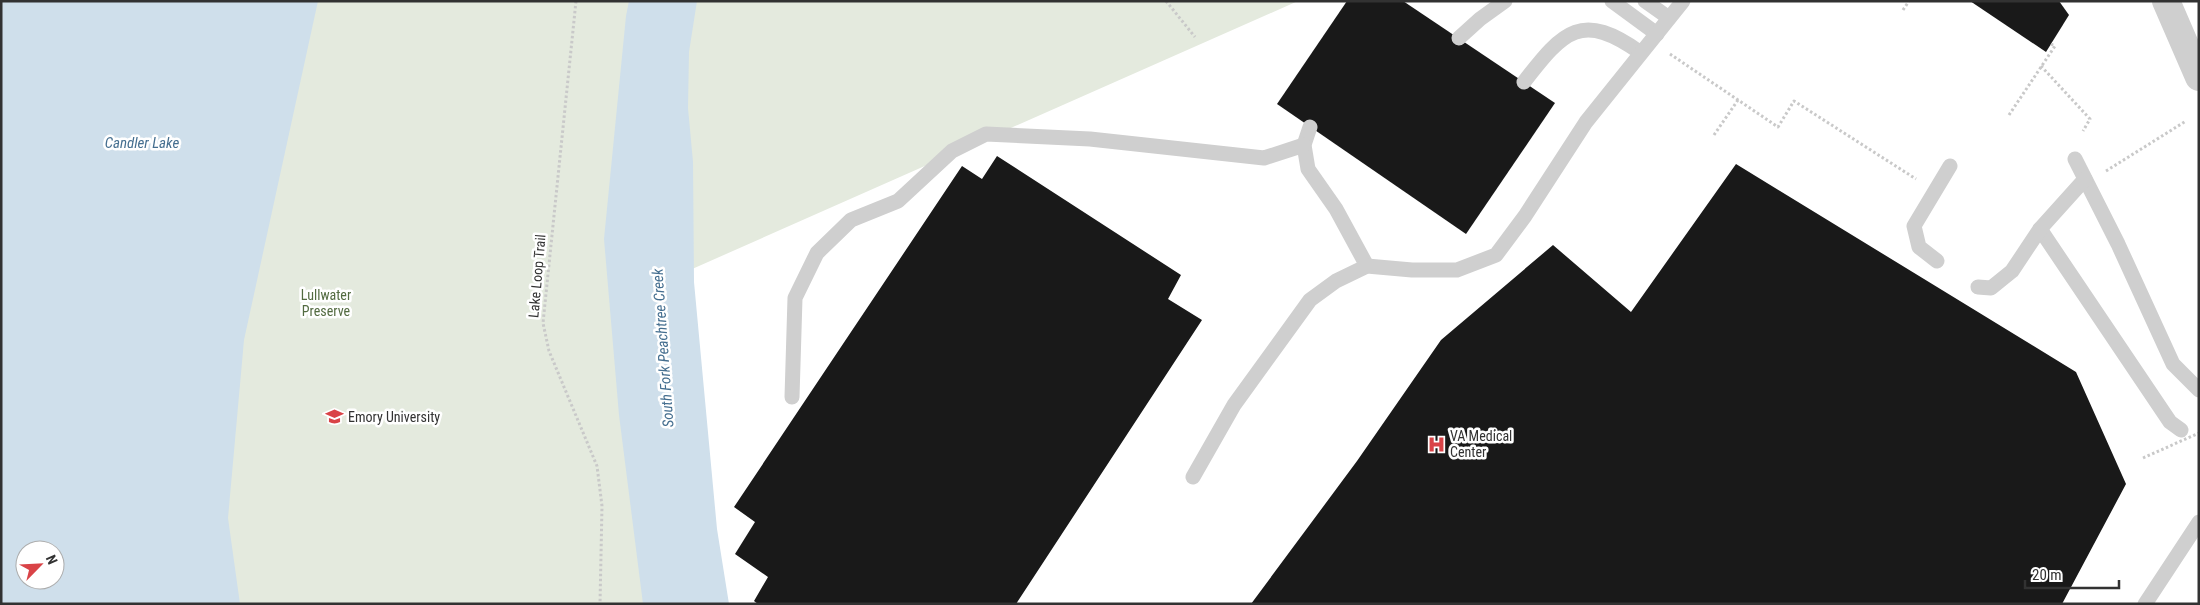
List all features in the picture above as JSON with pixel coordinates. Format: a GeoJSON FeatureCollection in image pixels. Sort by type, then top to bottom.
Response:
{"type":"FeatureCollection","features":[{"type":"Feature","properties":{"kind":"street"},"geometry":{"type":"LineString","coordinates":[[2166,1],[2199,77]]}},
{"type":"Feature","properties":{"kind":"lane"},"geometry":{"type":"LineString","coordinates":[[1459,38],[1480,19],[1505,1]]}},
{"type":"Feature","properties":{"kind":"lane"},"geometry":{"type":"LineString","coordinates":[[1612,1],[1657,34]]}},
{"type":"Feature","properties":{"kind":"lane"},"geometry":{"type":"LineString","coordinates":[[1645,1],[1669,18]]}},
{"type":"Feature","properties":{"kind":"lane"},"geometry":{"type":"LineString","coordinates":[[1193,477],[1234,405],[1310,300],[1336,281],[1367,266],[1412,270],[1457,270],[1496,255],[1525,216],[1586,122],[1683,1]]}},
{"type":"Feature","properties":{"kind":"lane"},"geometry":{"type":"LineString","coordinates":[[1524,82],[1541,59],[1563,37],[1583,29],[1608,32],[1642,53]]}},
{"type":"Feature","properties":{"kind":"lane"},"geometry":{"type":"LineString","coordinates":[[1310,127],[1304,145],[1308,169],[1336,209],[1367,266]]}},
{"type":"Feature","properties":{"kind":"lane"},"geometry":{"type":"LineString","coordinates":[[792,397],[795,298],[817,253],[852,220],[898,201],[952,151],[986,134],[1090,139],[1264,158],[1304,145]]}},
{"type":"Feature","properties":{"kind":"lane"},"geometry":{"type":"LineString","coordinates":[[2075,159],[2118,244],[2173,364],[2199,390]]}},
{"type":"Feature","properties":{"kind":"lane"},"geometry":{"type":"LineString","coordinates":[[1937,261],[1919,247],[1914,226],[1950,166]]}},
{"type":"Feature","properties":{"kind":"lane"},"geometry":{"type":"LineString","coordinates":[[1978,287],[1992,288],[2012,271],[2040,229],[2085,179]]}},
{"type":"Feature","properties":{"kind":"lane"},"geometry":{"type":"LineString","coordinates":[[2040,229],[2170,422],[2181,430]]}},
{"type":"Feature","properties":{"kind":"lane"},"geometry":{"type":"LineString","coordinates":[[2145,604],[2199,522]]}},
{"type":"Feature","properties":{"kind":"path","name":"Lake Loop Trail"},"geometry":{"type":"LineString","coordinates":[[576,1],[543,323],[549,351],[597,466],[602,506],[600,604]]}},
{"type":"Feature","properties":{"kind":"path"},"geometry":{"type":"LineString","coordinates":[[1166,1],[1195,37]]}},
{"type":"Feature","properties":{"kind":"path"},"geometry":{"type":"LineString","coordinates":[[1903,10],[1909,1]]}},
{"type":"Feature","properties":{"kind":"path"},"geometry":{"type":"LineString","coordinates":[[2009,115],[2055,46],[2051,44]]}},
{"type":"Feature","properties":{"kind":"path"},"geometry":{"type":"LineString","coordinates":[[1670,54],[1778,126],[1794,101],[1918,181]]}},
{"type":"Feature","properties":{"kind":"path"},"geometry":{"type":"LineString","coordinates":[[2041,66],[2090,119],[2083,131]]}},
{"type":"Feature","properties":{"kind":"path"},"geometry":{"type":"LineString","coordinates":[[1714,135],[1738,100]]}},
{"type":"Feature","properties":{"kind":"path"},"geometry":{"type":"LineString","coordinates":[[2104,173],[2186,121]]}},
{"type":"Feature","properties":{"kind":"path"},"geometry":{"type":"LineString","coordinates":[[2143,458],[2199,433]]}},
{"type":"Feature","properties":{"kind":"green space","name":"Lullwater Preserve"},"geometry":{"type":"Polygon","coordinates":[[[1,1],[1298,1],[656,285],[682,604],[1,604],[1,1]]]}},
{"type":"Feature","properties":{"kind":"water","name":"Candler Lake"},"geometry":{"type":"Polygon","coordinates":[[[1,1],[318,1],[244,340],[228,518],[240,604],[1,604],[1,1]]]}},
{"type":"Feature","properties":{"kind":"water","name":"South Fork Peachtree Creek"},"geometry":{"type":"Polygon","coordinates":[[[629,1],[697,1],[689,52],[688,108],[693,162],[694,282],[717,529],[729,604],[643,604],[619,415],[604,239],[629,1]]]}},
{"type":"Feature","properties":{"kind":"building"},"geometry":{"type":"Polygon","coordinates":[[[1347,1],[1403,1],[1555,103],[1466,234],[1277,104],[1347,1]]]}},
{"type":"Feature","properties":{"kind":"building"},"geometry":{"type":"Polygon","coordinates":[[[1970,1],[2059,1],[2069,15],[2046,52],[1970,1]]]}},
{"type":"Feature","properties":{"kind":"building"},"geometry":{"type":"Polygon","coordinates":[[[997,156],[1181,275],[1168,299],[1202,320],[1016,604],[758,604],[754,601],[768,577],[735,554],[755,522],[734,507],[962,166],[982,179],[997,156]]]}},
{"type":"Feature","properties":{"kind":"building","name":"VA Medical Center"},"geometry":{"type":"Polygon","coordinates":[[[1736,164],[2076,372],[2126,484],[2062,604],[1251,604],[1357,461],[1441,340],[1553,245],[1631,312],[1736,164]]]}},
{"type":"Feature","properties":{"kind":"place","name":"Emory University"},"geometry":{"type":"Point","coordinates":[334,417]}},
{"type":"Feature","properties":{"kind":"place","name":"VA Medical Center"},"geometry":{"type":"Point","coordinates":[1436,444]}}]}
